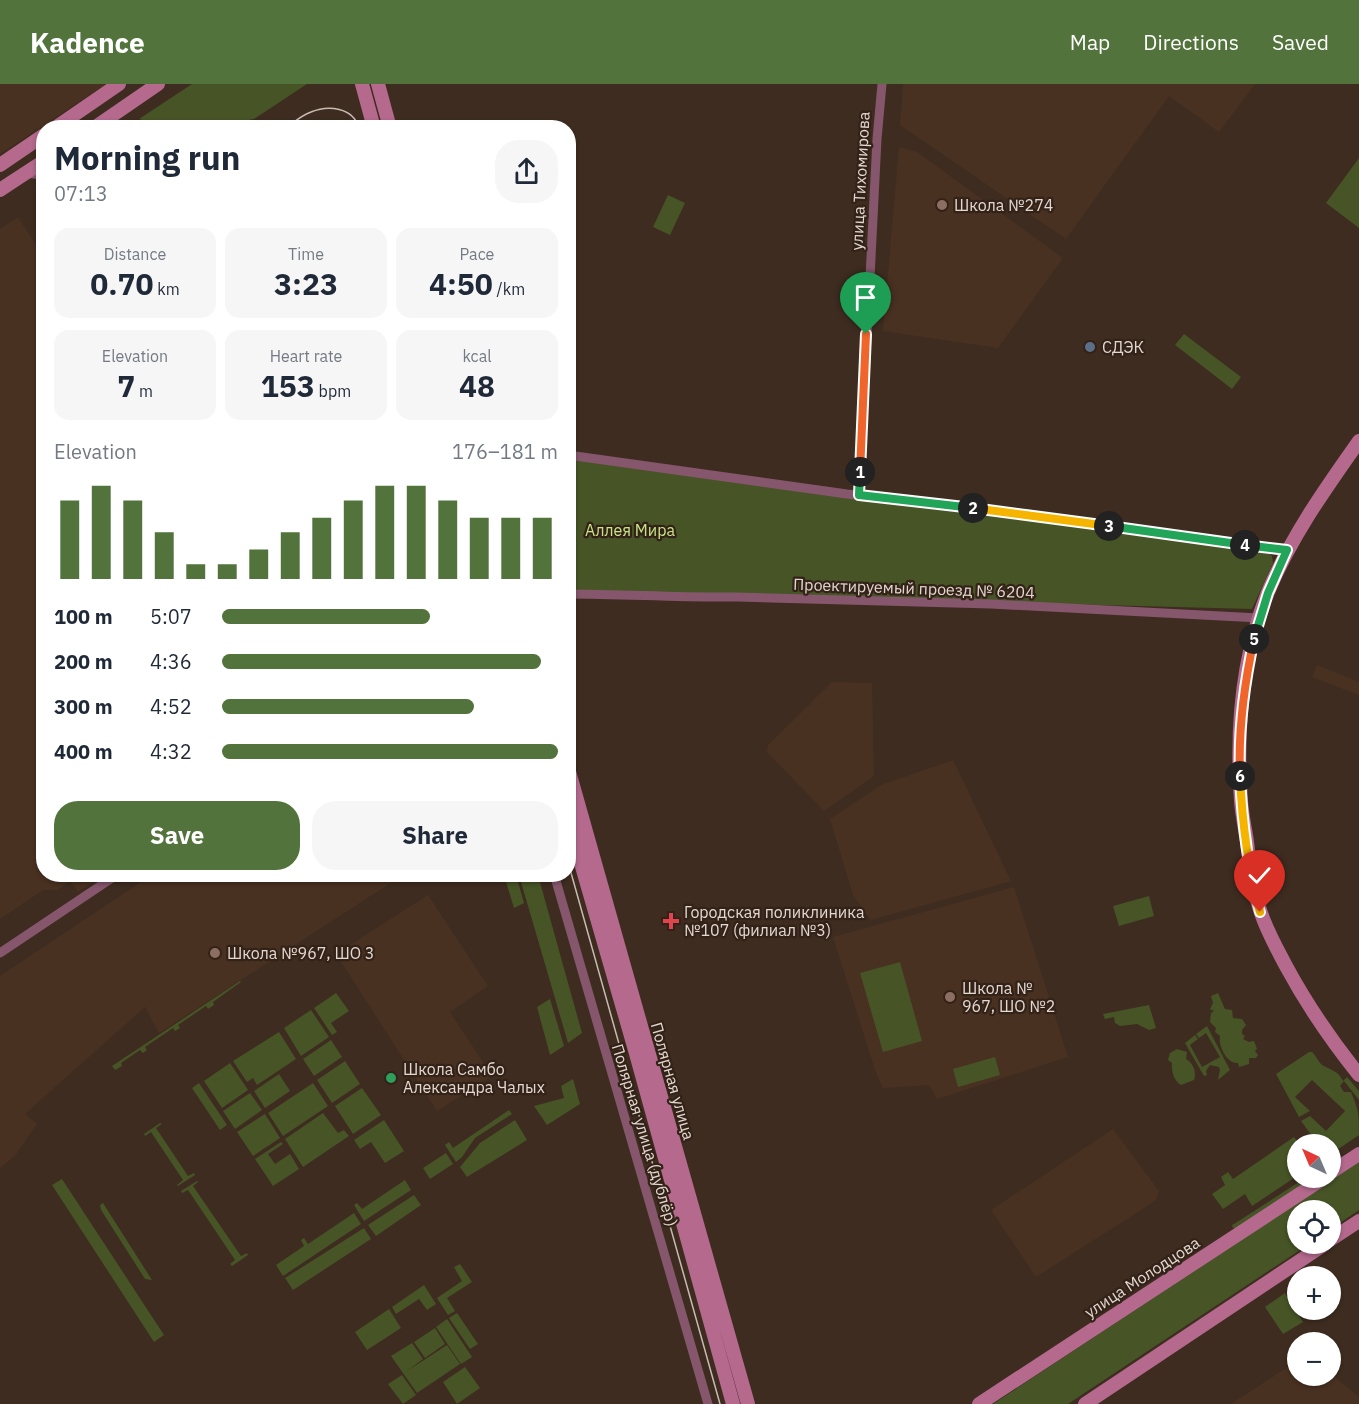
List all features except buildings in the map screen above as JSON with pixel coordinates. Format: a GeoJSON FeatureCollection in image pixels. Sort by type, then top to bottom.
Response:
{"type":"FeatureCollection","features":[{"type":"Feature","properties":{"kind":"main road"},"geometry":{"type":"LineString","coordinates":[[67,120],[119,84]]}},
{"type":"Feature","properties":{"kind":"main road"},"geometry":{"type":"LineString","coordinates":[[106,120],[158,84]]}},
{"type":"Feature","properties":{"kind":"main road"},"geometry":{"type":"LineString","coordinates":[[362,84],[372,120]]}},
{"type":"Feature","properties":{"kind":"main road"},"geometry":{"type":"LineString","coordinates":[[378,84],[388,120]]}},
{"type":"Feature","properties":{"kind":"main road"},"geometry":{"type":"LineString","coordinates":[[0,165],[36,140]]}},
{"type":"Feature","properties":{"kind":"main road"},"geometry":{"type":"LineString","coordinates":[[0,189],[36,166]]}},
{"type":"Feature","properties":{"kind":"main road"},"geometry":{"type":"LineString","coordinates":[[1359,441],[1311,510],[1287,550],[1268,593],[1259,618],[1248,666],[1242,702],[1239,752],[1241,803],[1256,897],[1266,928],[1306,1002],[1329,1037],[1359,1075]]}},
{"type":"Feature","properties":{"kind":"main road","name":"Полярная улица"},"geometry":{"type":"LineString","coordinates":[[576,796],[748,1404]]}},
{"type":"Feature","properties":{"kind":"main road","name":"Полярная улица"},"geometry":{"type":"LineString","coordinates":[[576,845],[633,1041],[733,1404]]}},
{"type":"Feature","properties":{"kind":"main road"},"geometry":{"type":"LineString","coordinates":[[1341,1166],[1359,1154]]}},
{"type":"Feature","properties":{"kind":"main road","name":"улица Молодцова"},"geometry":{"type":"LineString","coordinates":[[979,1404],[1309,1188]]}},
{"type":"Feature","properties":{"kind":"main road"},"geometry":{"type":"LineString","coordinates":[[1341,1233],[1359,1221]]}},
{"type":"Feature","properties":{"kind":"main road"},"geometry":{"type":"LineString","coordinates":[[1085,1404],[1310,1254]]}},
{"type":"Feature","properties":{"kind":"street","name":"улица Тихомирова"},"geometry":{"type":"LineString","coordinates":[[859,495],[876,139],[882,84]]}},
{"type":"Feature","properties":{"kind":"street"},"geometry":{"type":"LineString","coordinates":[[24,173],[36,174]]}},
{"type":"Feature","properties":{"kind":"street"},"geometry":{"type":"LineString","coordinates":[[576,456],[1287,550]]}},
{"type":"Feature","properties":{"kind":"street","name":"Проектируемый проезд № 6204"},"geometry":{"type":"LineString","coordinates":[[576,594],[991,604],[1259,618]]}},
{"type":"Feature","properties":{"kind":"street"},"geometry":{"type":"LineString","coordinates":[[0,953],[106,882]]}},
{"type":"Feature","properties":{"kind":"street","name":"Полярная улица (дублёр)"},"geometry":{"type":"LineString","coordinates":[[556,882],[708,1404]]}},
{"type":"Feature","properties":{"kind":"shaded area"},"geometry":{"type":"Polygon","coordinates":[[[0,84],[106,84],[51,120],[36,120],[36,130],[0,154],[0,84]]]}},
{"type":"Feature","properties":{"kind":"shaded area"},"geometry":{"type":"Polygon","coordinates":[[[903,84],[1255,84],[1219,132],[1169,96],[1066,239],[900,125],[903,84]]]}},
{"type":"Feature","properties":{"kind":"shaded area","name":"Школа №274"},"geometry":{"type":"Polygon","coordinates":[[[899,147],[917,152],[1063,258],[998,348],[883,331],[899,147]]]}},
{"type":"Feature","properties":{"kind":"shaded area"},"geometry":{"type":"Polygon","coordinates":[[[18,217],[36,244],[36,882],[67,882],[58,890],[43,890],[0,919],[0,229],[18,217]]]}},
{"type":"Feature","properties":{"kind":"shaded area"},"geometry":{"type":"Polygon","coordinates":[[[1317,665],[1359,682],[1359,695],[1312,677],[1317,665]]]}},
{"type":"Feature","properties":{"kind":"shaded area"},"geometry":{"type":"Polygon","coordinates":[[[832,682],[872,683],[874,776],[824,811],[767,752],[768,745],[832,682]]]}},
{"type":"Feature","properties":{"kind":"shaded area"},"geometry":{"type":"Polygon","coordinates":[[[953,760],[1011,881],[871,920],[853,895],[830,819],[881,785],[953,760]]]}},
{"type":"Feature","properties":{"kind":"shaded area"},"geometry":{"type":"Polygon","coordinates":[[[71,882],[93,882],[78,892],[71,882]]]}},
{"type":"Feature","properties":{"kind":"shaded area"},"geometry":{"type":"Polygon","coordinates":[[[141,882],[392,882],[159,1033],[145,1007],[25,1114],[37,1124],[15,1156],[0,1168],[0,976],[141,882]]]}},
{"type":"Feature","properties":{"kind":"shaded area","name":"Школа № 967, ШО №2"},"geometry":{"type":"Polygon","coordinates":[[[1014,887],[1068,1057],[937,1099],[929,1085],[883,1088],[875,1070],[833,937],[1014,887]]]}},
{"type":"Feature","properties":{"kind":"shaded area"},"geometry":{"type":"Polygon","coordinates":[[[428,895],[488,986],[450,1012],[492,1076],[437,1111],[336,954],[428,895]]]}},
{"type":"Feature","properties":{"kind":"shaded area"},"geometry":{"type":"Polygon","coordinates":[[[1113,1129],[1159,1191],[1155,1201],[1036,1277],[991,1210],[1113,1129]]]}},
{"type":"Feature","properties":{"kind":"shaded area"},"geometry":{"type":"Polygon","coordinates":[[[1287,1368],[1287,1386],[1341,1386],[1341,1382],[1359,1397],[1359,1404],[1231,1404],[1287,1368]]]}},
{"type":"Feature","properties":{"kind":"green space"},"geometry":{"type":"Polygon","coordinates":[[[192,84],[307,84],[254,119],[139,119],[192,84]]]}},
{"type":"Feature","properties":{"kind":"green space"},"geometry":{"type":"Polygon","coordinates":[[[1359,158],[1359,228],[1326,203],[1359,158]]]}},
{"type":"Feature","properties":{"kind":"green space"},"geometry":{"type":"Polygon","coordinates":[[[668,195],[685,203],[670,235],[653,227],[668,195]]]}},
{"type":"Feature","properties":{"kind":"green space"},"geometry":{"type":"Polygon","coordinates":[[[1184,334],[1241,377],[1232,389],[1175,345],[1184,334]]]}},
{"type":"Feature","properties":{"kind":"green space","name":"Аллея Мира"},"geometry":{"type":"Polygon","coordinates":[[[576,460],[1268,553],[1272,556],[1273,563],[1252,609],[576,591],[576,460]]]}},
{"type":"Feature","properties":{"kind":"green space"},"geometry":{"type":"Polygon","coordinates":[[[506,882],[518,882],[524,903],[514,908],[506,882]]]}},
{"type":"Feature","properties":{"kind":"green space"},"geometry":{"type":"Polygon","coordinates":[[[521,882],[540,882],[582,1033],[568,1043],[521,882]]]}},
{"type":"Feature","properties":{"kind":"green space"},"geometry":{"type":"Polygon","coordinates":[[[1149,896],[1154,916],[1119,926],[1113,906],[1149,896]]]}},
{"type":"Feature","properties":{"kind":"green space"},"geometry":{"type":"Polygon","coordinates":[[[900,962],[922,1041],[883,1052],[860,973],[900,962]]]}},
{"type":"Feature","properties":{"kind":"green space"},"geometry":{"type":"Polygon","coordinates":[[[240,981],[213,1002],[214,1005],[208,1009],[206,1006],[178,1025],[180,1028],[175,1031],[173,1028],[145,1047],[147,1050],[143,1053],[140,1050],[115,1070],[112,1066],[240,981]]]}},
{"type":"Feature","properties":{"kind":"green space"},"geometry":{"type":"Polygon","coordinates":[[[336,993],[349,1011],[331,1023],[337,1032],[332,1035],[314,1008],[336,993]]]}},
{"type":"Feature","properties":{"kind":"green space"},"geometry":{"type":"Polygon","coordinates":[[[1218,993],[1225,1009],[1232,1010],[1233,1018],[1242,1019],[1246,1025],[1242,1030],[1245,1036],[1243,1039],[1249,1042],[1254,1041],[1258,1055],[1256,1058],[1249,1058],[1249,1064],[1239,1067],[1238,1063],[1227,1058],[1220,1045],[1220,1036],[1210,1022],[1211,1013],[1214,1011],[1210,1009],[1213,1003],[1211,996],[1218,993]]]}},
{"type":"Feature","properties":{"kind":"green space"},"geometry":{"type":"Polygon","coordinates":[[[550,999],[564,1046],[550,1055],[537,1007],[550,999]]]}},
{"type":"Feature","properties":{"kind":"green space"},"geometry":{"type":"Polygon","coordinates":[[[1149,1005],[1156,1028],[1149,1030],[1137,1024],[1120,1026],[1115,1023],[1114,1017],[1105,1019],[1103,1014],[1149,1005]]]}},
{"type":"Feature","properties":{"kind":"green space"},"geometry":{"type":"Polygon","coordinates":[[[311,1010],[329,1037],[301,1056],[284,1028],[311,1010]]]}},
{"type":"Feature","properties":{"kind":"green space"},"geometry":{"type":"Polygon","coordinates":[[[1207,1026],[1230,1070],[1218,1080],[1219,1067],[1210,1065],[1206,1071],[1207,1075],[1204,1076],[1185,1043],[1195,1035],[1198,1039],[1190,1045],[1202,1067],[1220,1057],[1206,1033],[1199,1038],[1196,1034],[1207,1026]]]}},
{"type":"Feature","properties":{"kind":"green space"},"geometry":{"type":"Polygon","coordinates":[[[279,1032],[296,1059],[257,1085],[253,1078],[247,1082],[233,1061],[279,1032]]]}},
{"type":"Feature","properties":{"kind":"green space"},"geometry":{"type":"Polygon","coordinates":[[[331,1040],[342,1057],[314,1076],[303,1059],[331,1040]]]}},
{"type":"Feature","properties":{"kind":"green space"},"geometry":{"type":"Polygon","coordinates":[[[1177,1049],[1187,1052],[1186,1059],[1195,1071],[1194,1080],[1181,1085],[1175,1078],[1172,1063],[1168,1060],[1170,1053],[1177,1049]]]}},
{"type":"Feature","properties":{"kind":"green space"},"geometry":{"type":"Polygon","coordinates":[[[1312,1052],[1322,1065],[1337,1073],[1343,1081],[1347,1077],[1359,1091],[1359,1100],[1344,1081],[1340,1086],[1344,1092],[1351,1092],[1354,1098],[1358,1113],[1359,1135],[1341,1147],[1341,1134],[1311,1134],[1301,1121],[1310,1116],[1326,1131],[1345,1111],[1312,1080],[1295,1097],[1310,1111],[1299,1117],[1276,1074],[1312,1052]]]}},
{"type":"Feature","properties":{"kind":"green space"},"geometry":{"type":"Polygon","coordinates":[[[995,1057],[1000,1075],[958,1087],[953,1069],[995,1057]]]}},
{"type":"Feature","properties":{"kind":"green space"},"geometry":{"type":"Polygon","coordinates":[[[345,1061],[360,1084],[332,1103],[317,1080],[345,1061]]]}},
{"type":"Feature","properties":{"kind":"green space"},"geometry":{"type":"Polygon","coordinates":[[[230,1063],[248,1090],[222,1108],[204,1081],[230,1063]]]}},
{"type":"Feature","properties":{"kind":"green space"},"geometry":{"type":"Polygon","coordinates":[[[279,1074],[290,1091],[265,1108],[254,1091],[279,1074]]]}},
{"type":"Feature","properties":{"kind":"green space"},"geometry":{"type":"Polygon","coordinates":[[[573,1079],[580,1104],[547,1125],[534,1106],[564,1098],[561,1086],[573,1079]]]}},
{"type":"Feature","properties":{"kind":"green space"},"geometry":{"type":"Polygon","coordinates":[[[199,1083],[227,1125],[220,1130],[192,1088],[199,1083]]]}},
{"type":"Feature","properties":{"kind":"green space"},"geometry":{"type":"Polygon","coordinates":[[[313,1083],[328,1106],[283,1136],[268,1113],[313,1083]]]}},
{"type":"Feature","properties":{"kind":"green space"},"geometry":{"type":"Polygon","coordinates":[[[362,1088],[381,1115],[353,1134],[335,1106],[362,1088]]]}},
{"type":"Feature","properties":{"kind":"green space"},"geometry":{"type":"Polygon","coordinates":[[[250,1093],[262,1110],[235,1129],[223,1111],[250,1093]]]}},
{"type":"Feature","properties":{"kind":"green space"},"geometry":{"type":"Polygon","coordinates":[[[509,1110],[512,1114],[475,1138],[456,1162],[445,1145],[449,1142],[453,1148],[509,1110]]]}},
{"type":"Feature","properties":{"kind":"green space"},"geometry":{"type":"Polygon","coordinates":[[[323,1113],[338,1133],[344,1130],[349,1136],[303,1167],[285,1139],[323,1113]]]}},
{"type":"Feature","properties":{"kind":"green space"},"geometry":{"type":"Polygon","coordinates":[[[265,1114],[280,1138],[253,1156],[237,1132],[265,1114]]]}},
{"type":"Feature","properties":{"kind":"green space"},"geometry":{"type":"Polygon","coordinates":[[[384,1120],[404,1151],[385,1163],[371,1142],[360,1149],[354,1140],[384,1120]]]}},
{"type":"Feature","properties":{"kind":"green space"},"geometry":{"type":"Polygon","coordinates":[[[515,1120],[527,1140],[467,1177],[460,1167],[480,1143],[515,1120]]]}},
{"type":"Feature","properties":{"kind":"green space"},"geometry":{"type":"Polygon","coordinates":[[[160,1123],[162,1124],[156,1128],[188,1176],[194,1173],[195,1175],[178,1186],[183,1180],[151,1132],[145,1136],[144,1134],[160,1123]]]}},
{"type":"Feature","properties":{"kind":"green space"},"geometry":{"type":"Polygon","coordinates":[[[281,1142],[283,1144],[268,1154],[275,1164],[290,1154],[299,1169],[273,1186],[255,1159],[281,1142]]]}},
{"type":"Feature","properties":{"kind":"green space"},"geometry":{"type":"Polygon","coordinates":[[[1287,1142],[1287,1183],[1252,1206],[1245,1194],[1223,1209],[1212,1194],[1225,1185],[1221,1177],[1228,1172],[1233,1179],[1287,1142]]]}},
{"type":"Feature","properties":{"kind":"green space"},"geometry":{"type":"Polygon","coordinates":[[[446,1153],[453,1164],[430,1179],[423,1168],[446,1153]]]}},
{"type":"Feature","properties":{"kind":"green space"},"geometry":{"type":"Polygon","coordinates":[[[1359,1162],[1359,1210],[1341,1222],[1341,1200],[1302,1200],[1320,1188],[1341,1188],[1341,1174],[1359,1162]]]}},
{"type":"Feature","properties":{"kind":"green space"},"geometry":{"type":"Polygon","coordinates":[[[62,1179],[164,1335],[154,1342],[52,1185],[62,1179]]]}},
{"type":"Feature","properties":{"kind":"green space"},"geometry":{"type":"Polygon","coordinates":[[[405,1180],[411,1190],[364,1221],[354,1205],[357,1203],[362,1209],[405,1180]]]}},
{"type":"Feature","properties":{"kind":"green space"},"geometry":{"type":"Polygon","coordinates":[[[197,1181],[193,1186],[241,1256],[247,1253],[248,1255],[232,1266],[230,1264],[235,1260],[188,1190],[182,1193],[181,1191],[197,1181]]]}},
{"type":"Feature","properties":{"kind":"green space"},"geometry":{"type":"Polygon","coordinates":[[[1289,1188],[1298,1188],[1236,1228],[1232,1225],[1289,1188]]]}},
{"type":"Feature","properties":{"kind":"green space"},"geometry":{"type":"Polygon","coordinates":[[[414,1195],[421,1205],[376,1236],[368,1225],[414,1195]]]}},
{"type":"Feature","properties":{"kind":"green space"},"geometry":{"type":"Polygon","coordinates":[[[103,1203],[152,1280],[145,1279],[101,1210],[100,1205],[103,1203]]]}},
{"type":"Feature","properties":{"kind":"green space"},"geometry":{"type":"Polygon","coordinates":[[[1287,1210],[1287,1254],[1294,1254],[1068,1404],[993,1404],[1287,1210]]]}},
{"type":"Feature","properties":{"kind":"green space"},"geometry":{"type":"Polygon","coordinates":[[[354,1213],[361,1224],[283,1276],[276,1265],[304,1246],[301,1240],[304,1238],[308,1244],[354,1213]]]}},
{"type":"Feature","properties":{"kind":"green space"},"geometry":{"type":"Polygon","coordinates":[[[364,1228],[371,1239],[293,1290],[285,1278],[364,1228]]]}},
{"type":"Feature","properties":{"kind":"green space"},"geometry":{"type":"Polygon","coordinates":[[[460,1264],[472,1282],[447,1298],[455,1311],[448,1315],[437,1298],[462,1281],[454,1267],[460,1264]]]}},
{"type":"Feature","properties":{"kind":"green space"},"geometry":{"type":"Polygon","coordinates":[[[424,1285],[436,1304],[427,1310],[419,1299],[396,1314],[392,1307],[424,1285]]]}},
{"type":"Feature","properties":{"kind":"green space"},"geometry":{"type":"Polygon","coordinates":[[[1285,1293],[1287,1320],[1302,1320],[1303,1322],[1283,1334],[1265,1307],[1285,1293]]]}},
{"type":"Feature","properties":{"kind":"green space"},"geometry":{"type":"Polygon","coordinates":[[[389,1309],[401,1328],[367,1350],[355,1332],[389,1309]]]}},
{"type":"Feature","properties":{"kind":"green space"},"geometry":{"type":"Polygon","coordinates":[[[457,1313],[478,1344],[470,1349],[449,1318],[457,1313]]]}},
{"type":"Feature","properties":{"kind":"green space"},"geometry":{"type":"Polygon","coordinates":[[[447,1319],[472,1357],[461,1364],[436,1327],[447,1319]]]}},
{"type":"Feature","properties":{"kind":"green space"},"geometry":{"type":"Polygon","coordinates":[[[435,1328],[445,1344],[425,1358],[414,1342],[435,1328]]]}},
{"type":"Feature","properties":{"kind":"green space"},"geometry":{"type":"Polygon","coordinates":[[[412,1343],[423,1359],[407,1371],[447,1345],[460,1364],[417,1393],[391,1356],[412,1343]]]}},
{"type":"Feature","properties":{"kind":"green space"},"geometry":{"type":"Polygon","coordinates":[[[465,1367],[480,1388],[457,1404],[443,1382],[465,1367]]]}},
{"type":"Feature","properties":{"kind":"green space"},"geometry":{"type":"Polygon","coordinates":[[[402,1375],[416,1395],[403,1404],[388,1384],[402,1375]]]}},
{"type":"Feature","properties":{"kind":"tram line"},"geometry":{"type":"LineString","coordinates":[[297,120],[308,113],[332,108],[346,112],[355,120]]}},
{"type":"Feature","properties":{"kind":"tram line"},"geometry":{"type":"LineString","coordinates":[[574,882],[720,1404]]}},
{"type":"Feature","properties":{"kind":"place","name":"Школа №274"},"geometry":{"type":"Point","coordinates":[942,205]}},
{"type":"Feature","properties":{"kind":"place","name":"СДЭК"},"geometry":{"type":"Point","coordinates":[1090,347]}},
{"type":"Feature","properties":{"kind":"place","name":"Городская поликлиника №107 (филиал №3)"},"geometry":{"type":"Point","coordinates":[671,921]}},
{"type":"Feature","properties":{"kind":"place","name":"Школа №967, ШО 3"},"geometry":{"type":"Point","coordinates":[215,953]}},
{"type":"Feature","properties":{"kind":"place","name":"Школа № 967, ШО №2"},"geometry":{"type":"Point","coordinates":[950,997]}},
{"type":"Feature","properties":{"kind":"place","name":"Школа Самбо Александра Чалых"},"geometry":{"type":"Point","coordinates":[391,1078]}},
{"type":"Feature","properties":{"kind":"route"},"geometry":{"type":"LineString","coordinates":[[866,334],[859,495],[1287,550],[1259,618],[1248,666],[1240,723],[1241,803],[1260,912]]}}]}
